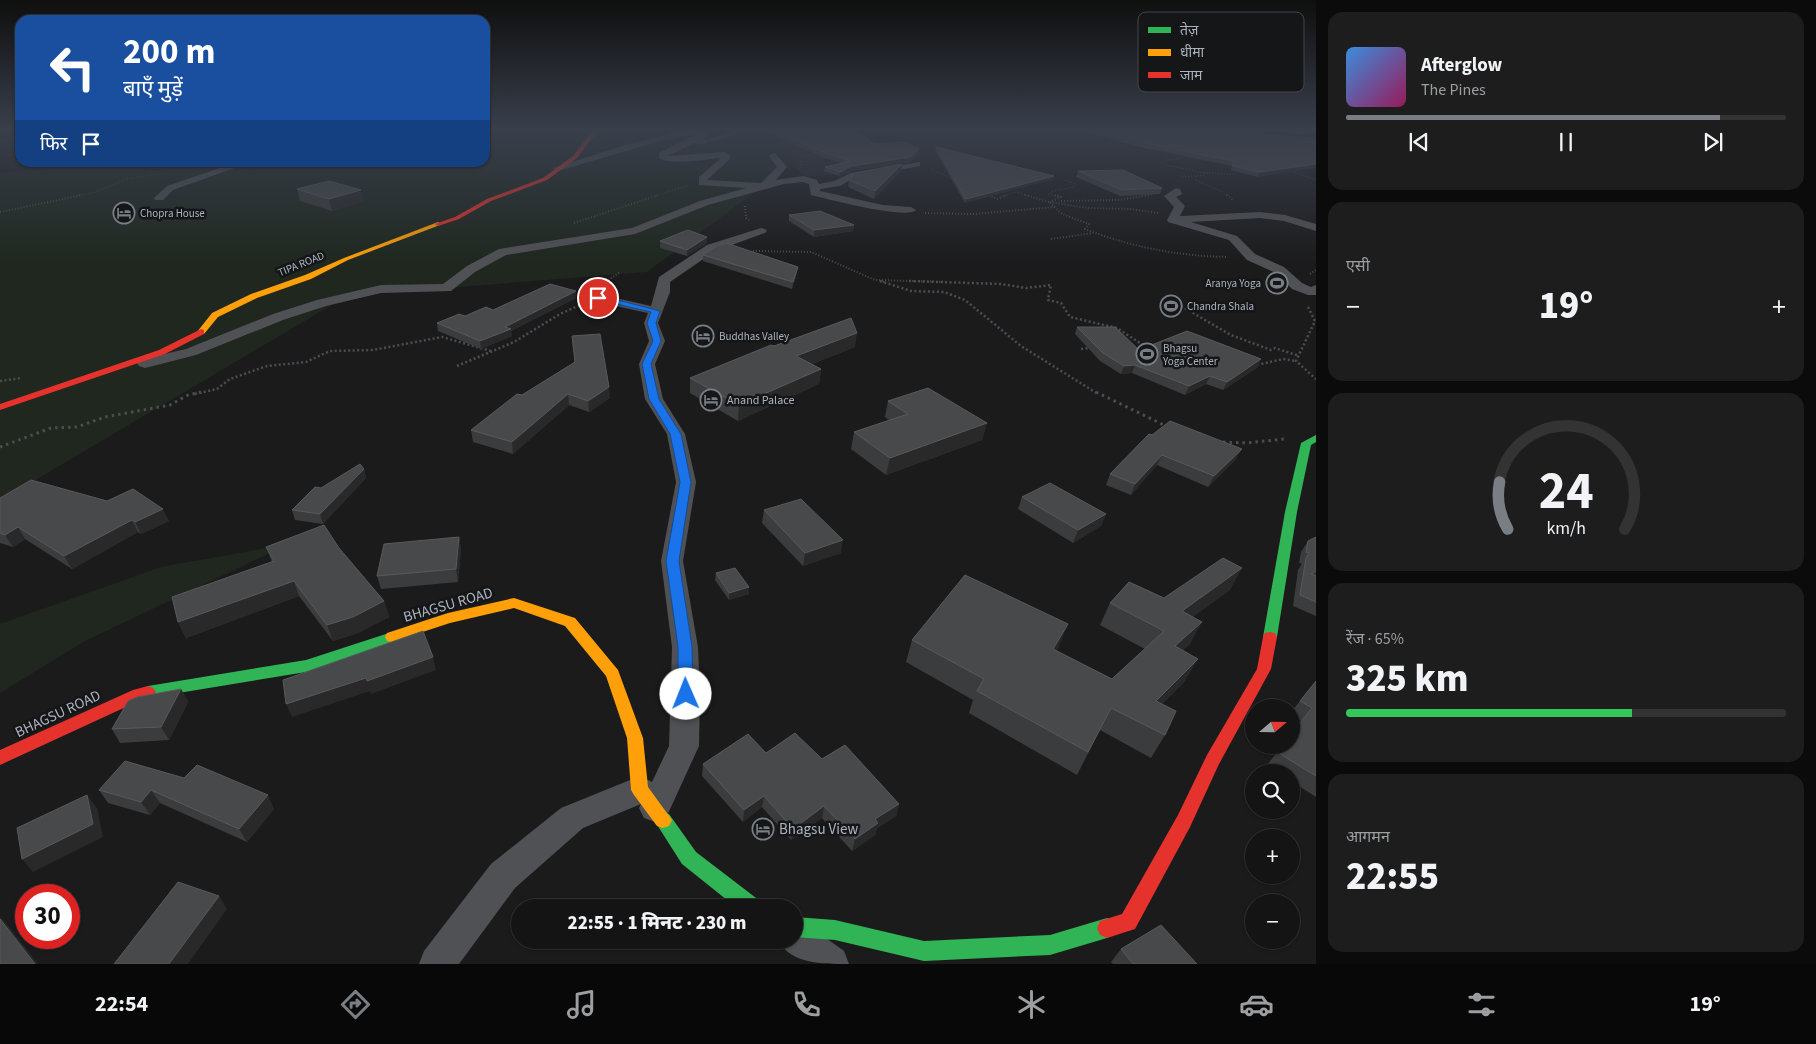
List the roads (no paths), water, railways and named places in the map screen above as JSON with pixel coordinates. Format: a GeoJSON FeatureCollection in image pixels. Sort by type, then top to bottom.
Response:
{"type":"FeatureCollection","features":[{"type":"Feature","properties":{"kind":"street"},"geometry":{"type":"LineString","coordinates":[[159,198],[170,188],[212,174]]}},
{"type":"Feature","properties":{"kind":"street","name":"TIPA ROAD"},"geometry":{"type":"LineString","coordinates":[[0,407],[162,352],[199,334],[215,315],[254,296],[308,277],[346,259],[383,246],[414,232],[457,218],[489,200],[545,179],[551,174]]}},
{"type":"Feature","properties":{"kind":"street"},"geometry":{"type":"LineString","coordinates":[[709,174],[702,182],[763,186],[776,174]]}},
{"type":"Feature","properties":{"kind":"street"},"geometry":{"type":"LineString","coordinates":[[816,187],[837,184],[851,176],[862,174]]}},
{"type":"Feature","properties":{"kind":"street"},"geometry":{"type":"LineString","coordinates":[[121,366],[142,364],[191,352],[278,317],[322,303],[381,289],[446,288],[471,269],[503,252],[635,231],[695,206],[782,181],[803,179],[814,182],[816,187],[815,193],[883,208],[911,210]]}},
{"type":"Feature","properties":{"kind":"street"},"geometry":{"type":"LineString","coordinates":[[1172,220],[1180,206],[1174,195]]}},
{"type":"Feature","properties":{"kind":"street"},"geometry":{"type":"LineString","coordinates":[[1172,220],[1260,215],[1286,218],[1316,228]]}},
{"type":"Feature","properties":{"kind":"street"},"geometry":{"type":"LineString","coordinates":[[1172,220],[1234,238],[1251,257],[1280,270],[1297,286],[1315,291]]}},
{"type":"Feature","properties":{"kind":"street"},"geometry":{"type":"LineString","coordinates":[[437,964],[503,876],[572,818],[648,799],[684,746],[685,647],[672,561],[686,482],[676,434],[654,399],[647,364],[657,341],[652,323],[663,292],[664,280],[711,248],[761,231]]}},
{"type":"Feature","properties":{"kind":"street"},"geometry":{"type":"LineString","coordinates":[[598,298],[656,311]]}},
{"type":"Feature","properties":{"kind":"street"},"geometry":{"type":"LineString","coordinates":[[803,928],[835,930],[924,951],[1050,945],[1128,922],[1184,821],[1213,760],[1264,669],[1291,512],[1306,442],[1316,438]]}},
{"type":"Feature","properties":{"kind":"street","name":"BHAGSU ROAD"},"geometry":{"type":"LineString","coordinates":[[0,758],[138,694],[306,666],[448,618],[514,603],[570,622],[613,674],[635,738],[648,799],[689,858],[741,899]]}},
{"type":"Feature","properties":{"kind":"street"},"geometry":{"type":"LineString","coordinates":[[803,944],[831,964]]}},
{"type":"Feature","properties":{"kind":"place","name":"Chopra House"},"geometry":{"type":"Point","coordinates":[124,213]}},
{"type":"Feature","properties":{"kind":"place","name":"Aranya Yoga"},"geometry":{"type":"Point","coordinates":[1277,283]}},
{"type":"Feature","properties":{"kind":"place","name":"Chandra Shala"},"geometry":{"type":"Point","coordinates":[1171,306]}},
{"type":"Feature","properties":{"kind":"place","name":"Buddhas Valley"},"geometry":{"type":"Point","coordinates":[703,336]}},
{"type":"Feature","properties":{"kind":"place","name":"Bhagsu Yoga Center"},"geometry":{"type":"Point","coordinates":[1147,354]}},
{"type":"Feature","properties":{"kind":"place","name":"Anand Palace"},"geometry":{"type":"Point","coordinates":[711,400]}},
{"type":"Feature","properties":{"kind":"place","name":"Bhagsu View"},"geometry":{"type":"Point","coordinates":[763,829]}}]}
